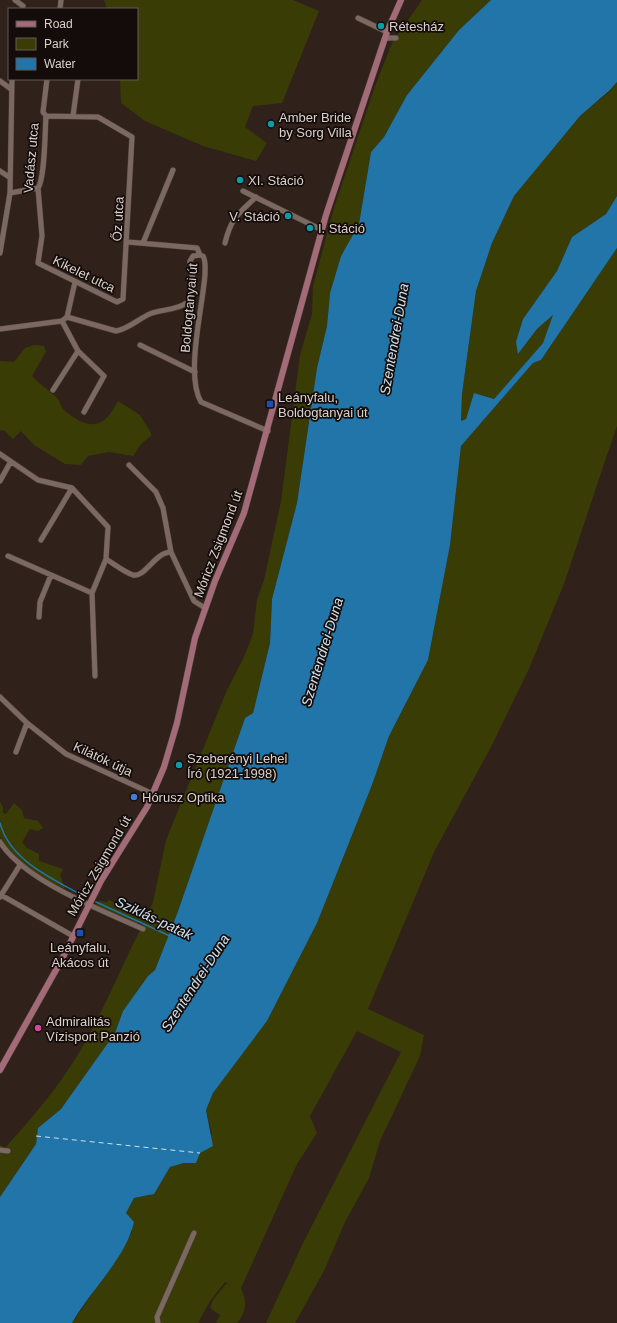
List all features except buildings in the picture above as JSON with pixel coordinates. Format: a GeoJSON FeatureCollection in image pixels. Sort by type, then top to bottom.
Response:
{"type":"FeatureCollection","features":[{"type":"Feature","properties":{"kind":"main road","name":"Móricz Zsigmond út"},"geometry":{"type":"LineString","coordinates":[[0,1070],[73,936],[88,904],[153,794],[172,746],[195,638],[205,608],[244,513],[268,431],[322,230],[386,35],[401,0]]}},
{"type":"Feature","properties":{"kind":"street"},"geometry":{"type":"LineString","coordinates":[[15,0],[23,8]]}},
{"type":"Feature","properties":{"kind":"street"},"geometry":{"type":"LineString","coordinates":[[23,0],[23,8]]}},
{"type":"Feature","properties":{"kind":"street"},"geometry":{"type":"LineString","coordinates":[[358,18],[386,35],[396,38]]}},
{"type":"Feature","properties":{"kind":"street"},"geometry":{"type":"LineString","coordinates":[[0,251],[10,193],[10,89],[12,80]]}},
{"type":"Feature","properties":{"kind":"street","name":"Vadász utca"},"geometry":{"type":"LineString","coordinates":[[38,263],[42,236],[38,188],[40,184],[46,116],[43,112],[47,80]]}},
{"type":"Feature","properties":{"kind":"street"},"geometry":{"type":"LineString","coordinates":[[46,116],[73,116],[78,80]]}},
{"type":"Feature","properties":{"kind":"street"},"geometry":{"type":"LineString","coordinates":[[0,81],[10,89]]}},
{"type":"Feature","properties":{"kind":"street","name":"Őz utca"},"geometry":{"type":"LineString","coordinates":[[73,116],[98,117],[132,137],[128,242],[123,299],[121,302]]}},
{"type":"Feature","properties":{"kind":"street"},"geometry":{"type":"LineString","coordinates":[[0,170],[9,177]]}},
{"type":"Feature","properties":{"kind":"street"},"geometry":{"type":"LineString","coordinates":[[142,243],[173,170]]}},
{"type":"Feature","properties":{"kind":"street"},"geometry":{"type":"LineString","coordinates":[[10,193],[38,188]]}},
{"type":"Feature","properties":{"kind":"street"},"geometry":{"type":"LineString","coordinates":[[244,190],[322,230]]}},
{"type":"Feature","properties":{"kind":"street"},"geometry":{"type":"LineString","coordinates":[[225,244],[234,218],[256,197]]}},
{"type":"Feature","properties":{"kind":"street"},"geometry":{"type":"LineString","coordinates":[[128,242],[197,248],[200,255]]}},
{"type":"Feature","properties":{"kind":"street","name":"Boldogtanyai út"},"geometry":{"type":"LineString","coordinates":[[67,317],[116,331],[122,330],[151,313],[182,307],[190,299],[193,289],[190,261],[193,256],[203,256],[205,262],[203,294],[196,336],[196,391],[201,402],[268,431]]}},
{"type":"Feature","properties":{"kind":"street","name":"Kikelet utca"},"geometry":{"type":"LineString","coordinates":[[38,263],[117,302],[121,302]]}},
{"type":"Feature","properties":{"kind":"street"},"geometry":{"type":"LineString","coordinates":[[0,329],[62,320],[67,317],[75,282]]}},
{"type":"Feature","properties":{"kind":"street"},"geometry":{"type":"LineString","coordinates":[[62,320],[78,351],[104,376],[84,412]]}},
{"type":"Feature","properties":{"kind":"street"},"geometry":{"type":"LineString","coordinates":[[140,345],[195,372]]}},
{"type":"Feature","properties":{"kind":"street"},"geometry":{"type":"LineString","coordinates":[[53,390],[78,351]]}},
{"type":"Feature","properties":{"kind":"street"},"geometry":{"type":"LineString","coordinates":[[0,454],[10,463],[38,480],[72,488],[108,527],[106,560],[92,593],[95,676]]}},
{"type":"Feature","properties":{"kind":"street"},"geometry":{"type":"LineString","coordinates":[[0,481],[10,463]]}},
{"type":"Feature","properties":{"kind":"street"},"geometry":{"type":"LineString","coordinates":[[129,465],[156,492],[163,508],[172,552],[194,601],[205,608]]}},
{"type":"Feature","properties":{"kind":"street"},"geometry":{"type":"LineString","coordinates":[[41,540],[72,488]]}},
{"type":"Feature","properties":{"kind":"street"},"geometry":{"type":"LineString","coordinates":[[106,560],[132,575],[137,575],[141,574],[159,555],[166,552],[172,552]]}},
{"type":"Feature","properties":{"kind":"street"},"geometry":{"type":"LineString","coordinates":[[8,556],[92,593]]}},
{"type":"Feature","properties":{"kind":"street"},"geometry":{"type":"LineString","coordinates":[[39,617],[40,602],[50,575]]}},
{"type":"Feature","properties":{"kind":"street","name":"Kilátók útja"},"geometry":{"type":"LineString","coordinates":[[0,697],[27,723],[66,754],[153,794]]}},
{"type":"Feature","properties":{"kind":"street"},"geometry":{"type":"LineString","coordinates":[[16,752],[27,723]]}},
{"type":"Feature","properties":{"kind":"street"},"geometry":{"type":"LineString","coordinates":[[0,843],[20,866],[88,904],[143,929]]}},
{"type":"Feature","properties":{"kind":"street"},"geometry":{"type":"LineString","coordinates":[[20,866],[1,894],[73,936]]}},
{"type":"Feature","properties":{"kind":"street"},"geometry":{"type":"LineString","coordinates":[[0,1150],[8,1151]]}},
{"type":"Feature","properties":{"kind":"street"},"geometry":{"type":"LineString","coordinates":[[158,1323],[157,1317],[194,1232]]}},
{"type":"Feature","properties":{"kind":"green space"},"geometry":{"type":"Polygon","coordinates":[[[104,0],[293,0],[319,11],[282,103],[253,106],[245,127],[267,143],[256,161],[203,146],[145,121],[121,103],[120,80],[138,80],[138,8],[107,8],[104,0]]]}},
{"type":"Feature","properties":{"kind":"green space"},"geometry":{"type":"Polygon","coordinates":[[[422,0],[491,0],[459,30],[407,95],[384,137],[371,152],[359,224],[341,256],[330,293],[327,326],[317,368],[297,503],[272,599],[270,643],[253,713],[245,718],[177,914],[155,970],[148,976],[123,1011],[115,1033],[61,1109],[38,1128],[36,1144],[0,1197],[0,1145],[5,1148],[43,1104],[69,1069],[95,1023],[144,922],[136,923],[96,905],[99,901],[107,902],[109,900],[133,911],[149,911],[153,902],[166,840],[227,690],[244,657],[253,634],[257,600],[264,580],[281,501],[300,355],[312,314],[313,286],[334,208],[375,86],[392,43],[422,0]]]}},
{"type":"Feature","properties":{"kind":"green space"},"geometry":{"type":"Polygon","coordinates":[[[617,82],[617,196],[606,214],[572,237],[557,271],[523,319],[518,354],[537,329],[554,314],[543,343],[494,399],[474,393],[466,419],[461,421],[462,394],[476,291],[492,243],[514,196],[580,116],[610,91],[617,82]]]}},
{"type":"Feature","properties":{"kind":"green space"},"geometry":{"type":"Polygon","coordinates":[[[617,248],[617,426],[564,584],[528,671],[490,749],[435,850],[368,1009],[424,1035],[420,1056],[380,1141],[369,1178],[344,1224],[325,1269],[295,1323],[266,1323],[303,1243],[401,1052],[357,1031],[310,1116],[317,1133],[297,1164],[241,1288],[245,1306],[243,1314],[237,1323],[216,1323],[220,1315],[210,1308],[213,1300],[226,1284],[231,1285],[225,1282],[210,1301],[198,1323],[72,1323],[115,1261],[132,1232],[126,1213],[134,1198],[150,1195],[158,1187],[170,1167],[184,1163],[196,1163],[200,1153],[212,1134],[206,1110],[213,1093],[267,1021],[317,923],[372,785],[389,736],[428,660],[450,545],[461,446],[533,363],[541,360],[617,248]]]}},
{"type":"Feature","properties":{"kind":"green space"},"geometry":{"type":"Polygon","coordinates":[[[34,345],[44,346],[46,352],[32,376],[57,398],[64,410],[74,417],[89,424],[102,422],[113,410],[118,401],[140,415],[151,433],[151,436],[141,444],[133,456],[109,452],[88,456],[81,465],[65,464],[34,445],[21,431],[13,439],[5,431],[0,430],[0,361],[14,362],[25,348],[34,345]]]}},
{"type":"Feature","properties":{"kind":"green space"},"geometry":{"type":"Polygon","coordinates":[[[0,802],[3,807],[3,813],[6,814],[14,803],[22,810],[24,818],[38,821],[43,828],[38,831],[30,829],[22,842],[27,848],[39,854],[39,861],[63,869],[60,875],[65,889],[27,867],[9,852],[3,844],[0,836],[0,802]]]}},
{"type":"Feature","properties":{"kind":"water","name":"Szentendrei-Duna"},"geometry":{"type":"Polygon","coordinates":[[[491,0],[617,0],[617,82],[580,116],[514,196],[492,243],[476,291],[462,394],[461,421],[466,419],[474,393],[494,399],[543,343],[553,315],[537,329],[518,354],[516,342],[523,319],[557,271],[572,237],[606,214],[617,196],[617,248],[541,360],[533,363],[461,446],[450,545],[428,660],[389,736],[372,785],[317,923],[267,1021],[213,1093],[206,1110],[213,1146],[200,1153],[196,1163],[184,1163],[170,1167],[154,1194],[134,1198],[126,1213],[134,1222],[130,1235],[116,1261],[72,1323],[0,1323],[0,1197],[36,1144],[38,1128],[61,1109],[115,1033],[123,1011],[148,976],[155,970],[177,914],[245,718],[253,713],[270,643],[272,599],[297,503],[317,368],[327,326],[330,293],[341,256],[359,224],[371,152],[384,137],[407,95],[459,30],[491,0]]]}},
{"type":"Feature","properties":{"kind":"waterway","name":"Sziklás-patak"},"geometry":{"type":"LineString","coordinates":[[0,823],[5,836],[22,858],[46,875],[83,896]]}},
{"type":"Feature","properties":{"kind":"waterway","name":"Sziklás-patak"},"geometry":{"type":"LineString","coordinates":[[96,902],[170,936]]}},
{"type":"Feature","properties":{"kind":"ferry route"},"geometry":{"type":"LineString","coordinates":[[36,1136],[200,1153]]}},
{"type":"Feature","properties":{"kind":"place","name":"Rétesház"},"geometry":{"type":"Point","coordinates":[381,26]}},
{"type":"Feature","properties":{"kind":"place","name":"Amber Bride by Sorg Villa"},"geometry":{"type":"Point","coordinates":[271,124]}},
{"type":"Feature","properties":{"kind":"place","name":"XI. Stáció"},"geometry":{"type":"Point","coordinates":[240,180]}},
{"type":"Feature","properties":{"kind":"place","name":"V. Stáció"},"geometry":{"type":"Point","coordinates":[288,216]}},
{"type":"Feature","properties":{"kind":"place","name":"I. Stáció"},"geometry":{"type":"Point","coordinates":[310,228]}},
{"type":"Feature","properties":{"kind":"place","name":"Leányfalu, Boldogtanyai út"},"geometry":{"type":"Point","coordinates":[270,404]}},
{"type":"Feature","properties":{"kind":"place","name":"Szeberényi Lehel Író (1921-1998)"},"geometry":{"type":"Point","coordinates":[179,765]}},
{"type":"Feature","properties":{"kind":"place","name":"Hórusz Optika"},"geometry":{"type":"Point","coordinates":[134,797]}},
{"type":"Feature","properties":{"kind":"place","name":"Leányfalu, Akácos út"},"geometry":{"type":"Point","coordinates":[80,933]}},
{"type":"Feature","properties":{"kind":"place","name":"Admiralitás Vízisport Panzió"},"geometry":{"type":"Point","coordinates":[38,1028]}}]}
